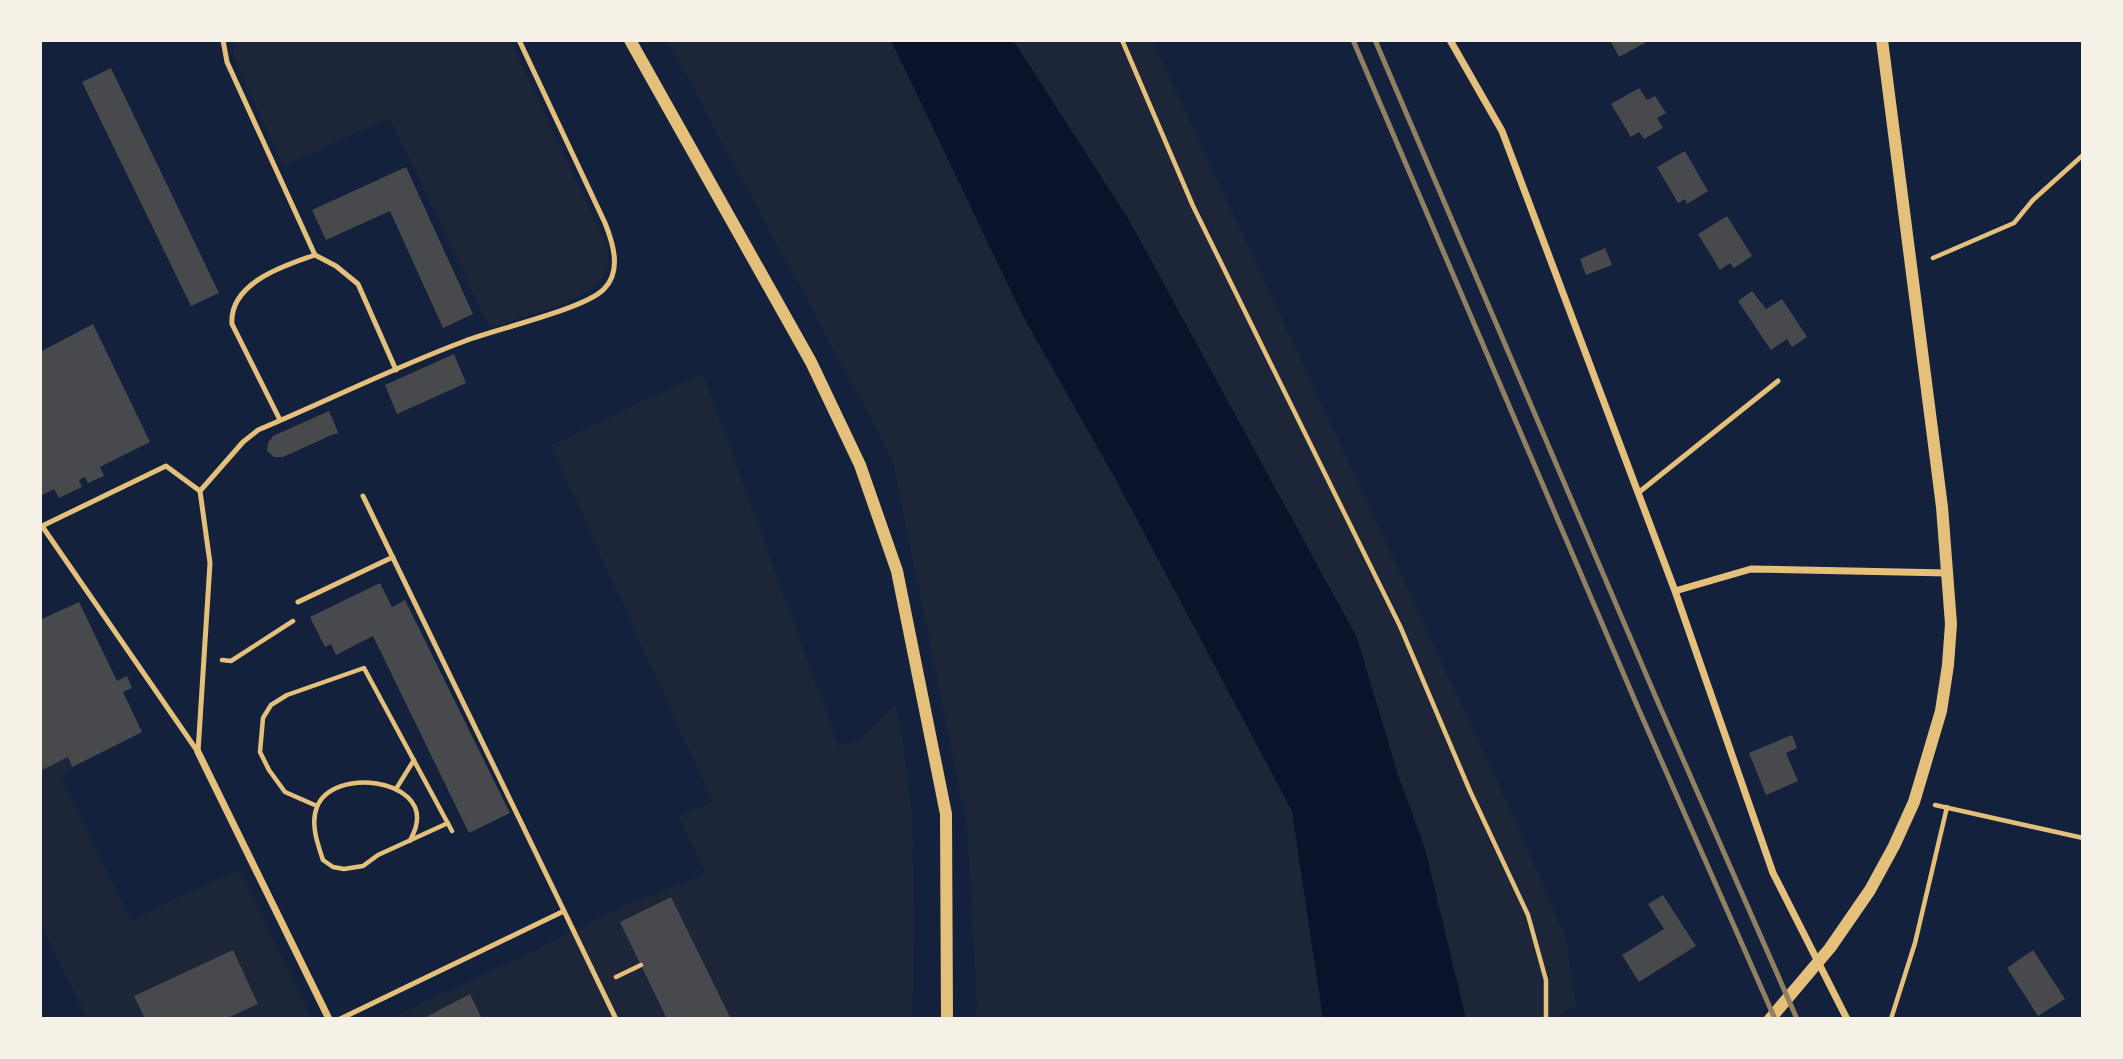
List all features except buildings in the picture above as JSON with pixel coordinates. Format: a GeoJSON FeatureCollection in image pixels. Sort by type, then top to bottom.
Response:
{"type":"FeatureCollection","features":[{"type":"Feature","properties":{"kind":"street"},"geometry":{"type":"LineString","coordinates":[[630,40],[811,362],[860,465],[897,571],[946,814],[947,1019]]}},
{"type":"Feature","properties":{"kind":"street"},"geometry":{"type":"LineString","coordinates":[[1450,40],[1503,131],[1675,591],[1773,873],[1847,1019]]}},
{"type":"Feature","properties":{"kind":"street"},"geometry":{"type":"LineString","coordinates":[[1770,1019],[1830,948],[1870,890],[1894,846],[1914,802],[1941,711],[1951,624],[1948,573],[1882,40]]}},
{"type":"Feature","properties":{"kind":"street"},"geometry":{"type":"LineString","coordinates":[[1675,591],[1751,569],[1948,573]]}},
{"type":"Feature","properties":{"kind":"street"},"geometry":{"type":"LineString","coordinates":[[198,752],[329,1019]]}},
{"type":"Feature","properties":{"kind":"lane"},"geometry":{"type":"LineString","coordinates":[[223,40],[227,62],[315,255],[336,266],[358,284],[396,370]]}},
{"type":"Feature","properties":{"kind":"lane"},"geometry":{"type":"LineString","coordinates":[[200,491],[243,442],[258,430],[465,341],[597,296],[607,286],[615,265],[613,244],[519,40]]}},
{"type":"Feature","properties":{"kind":"lane"},"geometry":{"type":"LineString","coordinates":[[280,420],[232,324],[231,310],[243,290],[286,265],[315,255]]}},
{"type":"Feature","properties":{"kind":"lane"},"geometry":{"type":"LineString","coordinates":[[1638,493],[1777,382]]}},
{"type":"Feature","properties":{"kind":"lane"},"geometry":{"type":"LineString","coordinates":[[166,466],[200,491],[210,563],[198,752],[42,526],[166,466]]}},
{"type":"Feature","properties":{"kind":"lane"},"geometry":{"type":"LineString","coordinates":[[363,496],[616,1019]]}},
{"type":"Feature","properties":{"kind":"lane"},"geometry":{"type":"LineString","coordinates":[[298,602],[393,557]]}},
{"type":"Feature","properties":{"kind":"lane"},"geometry":{"type":"LineString","coordinates":[[340,1019],[564,911]]}},
{"type":"Feature","properties":{"kind":"path"},"geometry":{"type":"LineString","coordinates":[[1122,40],[1193,206],[1400,626],[1470,790],[1528,915],[1546,980],[1546,1019]]}},
{"type":"Feature","properties":{"kind":"path"},"geometry":{"type":"LineString","coordinates":[[1929,260],[2014,223],[2033,200],[2083,155]]}},
{"type":"Feature","properties":{"kind":"path"},"geometry":{"type":"LineString","coordinates":[[204,660],[231,660],[298,618],[307,597]]}},
{"type":"Feature","properties":{"kind":"path"},"geometry":{"type":"LineString","coordinates":[[317,806],[285,792],[260,752],[263,718],[271,705],[287,695],[364,668],[452,831]]}},
{"type":"Feature","properties":{"kind":"path"},"geometry":{"type":"LineString","coordinates":[[396,789],[414,760]]}},
{"type":"Feature","properties":{"kind":"path"},"geometry":{"type":"LineString","coordinates":[[410,841],[417,823],[413,804],[404,792],[370,782],[351,782],[330,793],[317,806],[317,843],[323,860],[333,867],[344,869],[363,866],[378,855],[410,841],[448,823]]}},
{"type":"Feature","properties":{"kind":"path"},"geometry":{"type":"LineString","coordinates":[[1914,802],[2083,838]]}},
{"type":"Feature","properties":{"kind":"path"},"geometry":{"type":"LineString","coordinates":[[1891,1019],[1915,943],[1947,807]]}},
{"type":"Feature","properties":{"kind":"path"},"geometry":{"type":"LineString","coordinates":[[599,985],[641,965]]}},
{"type":"Feature","properties":{"kind":"shaded area"},"geometry":{"type":"Polygon","coordinates":[[[233,40],[510,40],[608,248],[608,265],[604,276],[593,288],[566,302],[490,328],[390,118],[283,166],[234,57],[233,40]]]}},
{"type":"Feature","properties":{"kind":"shaded area"},"geometry":{"type":"Polygon","coordinates":[[[667,40],[891,40],[1023,316],[1116,480],[1292,811],[1323,1019],[977,1019],[968,831],[892,458],[667,40]]]}},
{"type":"Feature","properties":{"kind":"shaded area"},"geometry":{"type":"Polygon","coordinates":[[[891,40],[1013,40],[1129,220],[1357,638],[1398,775],[1425,849],[1466,1019],[1323,1019],[1292,811],[1116,480],[1023,316],[891,40]]]}},
{"type":"Feature","properties":{"kind":"shaded area"},"geometry":{"type":"Polygon","coordinates":[[[1013,40],[1152,40],[1516,822],[1565,936],[1576,1004],[1556,1019],[1466,1019],[1425,849],[1398,775],[1357,638],[1129,220],[1013,40]]]}},
{"type":"Feature","properties":{"kind":"shaded area"},"geometry":{"type":"Polygon","coordinates":[[[703,373],[839,747],[864,737],[896,703],[912,821],[913,1019],[391,1019],[626,905],[705,874],[679,816],[712,801],[551,445],[703,373]]]}},
{"type":"Feature","properties":{"kind":"shaded area"},"geometry":{"type":"Polygon","coordinates":[[[68,757],[72,767],[61,777],[131,920],[239,869],[312,1019],[225,1019],[135,997],[145,1019],[87,1019],[40,921],[40,771],[68,757]]]}},
{"type":"Feature","properties":{"kind":"railway"},"geometry":{"type":"LineString","coordinates":[[1353,40],[1639,710],[1775,1019]]}},
{"type":"Feature","properties":{"kind":"railway"},"geometry":{"type":"LineString","coordinates":[[1375,40],[1657,700],[1797,1019]]}}]}
